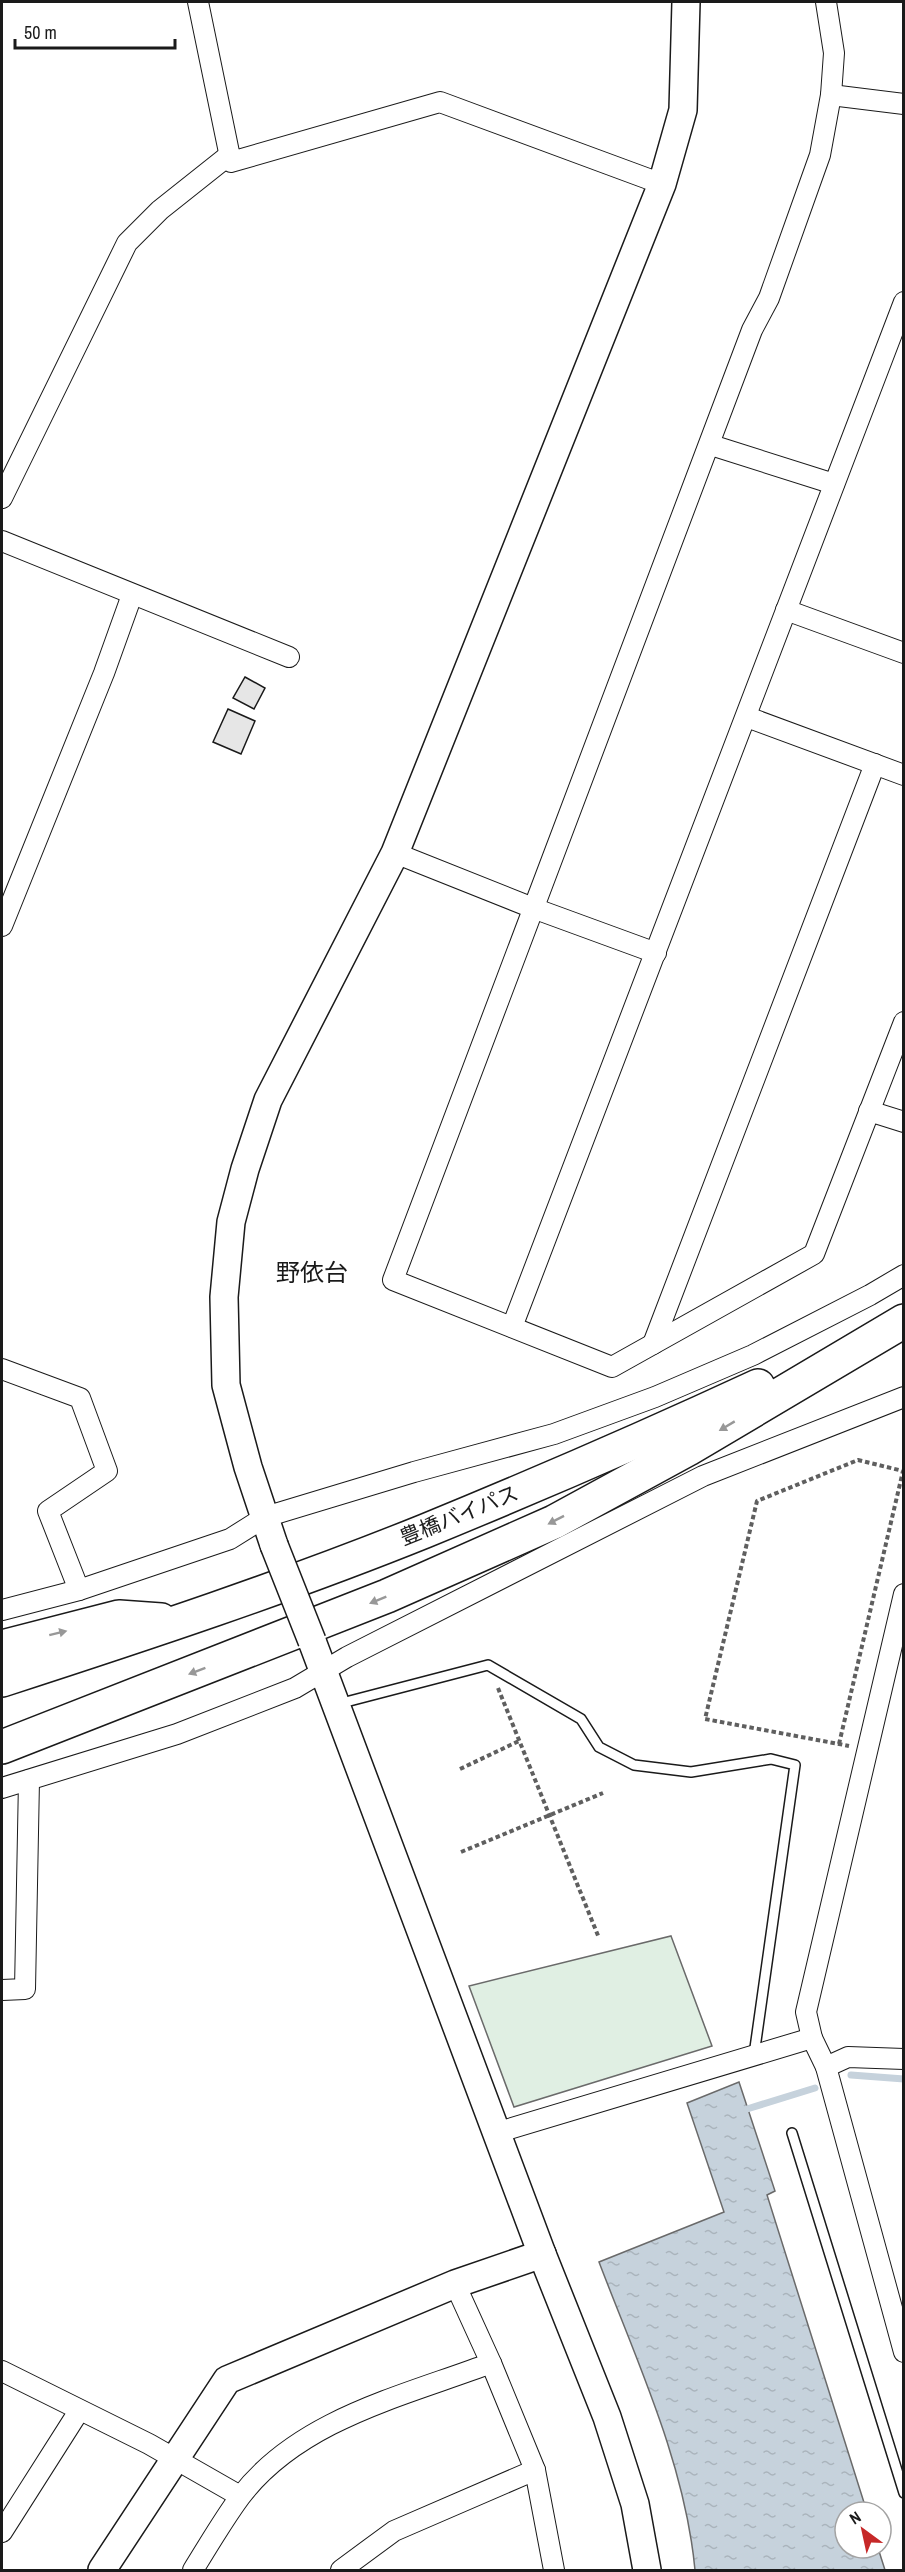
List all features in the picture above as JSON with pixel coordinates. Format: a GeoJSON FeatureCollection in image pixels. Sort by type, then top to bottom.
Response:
{"type":"FeatureCollection","features":[{"type":"Feature","properties":{"kind":"highway","name":"豊橋バイパス"},"geometry":{"type":"LineString","coordinates":[[2,1680],[181,1621],[424,1531],[676,1424],[903,1319]]}},
{"type":"Feature","properties":{"kind":"highway"},"geometry":{"type":"LineString","coordinates":[[2,1747],[387,1596],[554,1522],[688,1449],[903,1319]]}},
{"type":"Feature","properties":{"kind":"highway"},"geometry":{"type":"LineString","coordinates":[[2,1647],[119,1617],[181,1621]]}},
{"type":"Feature","properties":{"kind":"street"},"geometry":{"type":"LineString","coordinates":[[198,2],[231,162],[440,102],[662,184]]}},
{"type":"Feature","properties":{"kind":"street"},"geometry":{"type":"LineString","coordinates":[[647,2571],[635,2504],[607,2417],[542,2254],[499,2132],[338,1704],[274,1545],[225,1385],[224,1297],[231,1222],[245,1169],[268,1100],[395,853],[662,184],[683,110],[686,2]]}},
{"type":"Feature","properties":{"kind":"street"},"geometry":{"type":"LineString","coordinates":[[826,2],[834,53],[831,95],[820,155],[769,298],[752,330],[711,445],[393,1280],[612,1367],[814,1254],[903,1022]]}},
{"type":"Feature","properties":{"kind":"street"},"geometry":{"type":"LineString","coordinates":[[831,95],[903,104]]}},
{"type":"Feature","properties":{"kind":"street"},"geometry":{"type":"LineString","coordinates":[[2,498],[127,243],[160,210],[228,156]]}},
{"type":"Feature","properties":{"kind":"street"},"geometry":{"type":"LineString","coordinates":[[512,1327],[903,306]]}},
{"type":"Feature","properties":{"kind":"street"},"geometry":{"type":"LineString","coordinates":[[711,445],[834,484]]}},
{"type":"Feature","properties":{"kind":"street"},"geometry":{"type":"LineString","coordinates":[[2,541],[289,657]]}},
{"type":"Feature","properties":{"kind":"street"},"geometry":{"type":"LineString","coordinates":[[2,926],[104,673],[132,595]]}},
{"type":"Feature","properties":{"kind":"street"},"geometry":{"type":"LineString","coordinates":[[786,610],[903,653]]}},
{"type":"Feature","properties":{"kind":"street"},"geometry":{"type":"LineString","coordinates":[[747,717],[903,775]]}},
{"type":"Feature","properties":{"kind":"street"},"geometry":{"type":"LineString","coordinates":[[653,1344],[875,764]]}},
{"type":"Feature","properties":{"kind":"street"},"geometry":{"type":"LineString","coordinates":[[395,853],[533,908],[656,953]]}},
{"type":"Feature","properties":{"kind":"street"},"geometry":{"type":"LineString","coordinates":[[869,1111],[903,1122]]}},
{"type":"Feature","properties":{"kind":"street"},"geometry":{"type":"LineString","coordinates":[[2,1610],[79,1590],[230,1539],[265,1517],[414,1472],[554,1434],[655,1397],[753,1355],[870,1295],[903,1275]]}},
{"type":"Feature","properties":{"kind":"street"},"geometry":{"type":"LineString","coordinates":[[2,1369],[80,1398],[107,1471],[48,1510],[79,1590]]}},
{"type":"Feature","properties":{"kind":"street"},"geometry":{"type":"LineString","coordinates":[[2,1788],[177,1734],[295,1688],[324,1670],[704,1476],[903,1397]]}},
{"type":"Feature","properties":{"kind":"street"},"geometry":{"type":"LineString","coordinates":[[902,2344],[826,2067],[812,2038],[806,2012],[903,1594]]}},
{"type":"Feature","properties":{"kind":"street"},"geometry":{"type":"LineString","coordinates":[[2,1990],[25,1989],[29,1780]]}},
{"type":"Feature","properties":{"kind":"street"},"geometry":{"type":"LineString","coordinates":[[499,2132],[812,2038]]}},
{"type":"Feature","properties":{"kind":"street"},"geometry":{"type":"LineString","coordinates":[[826,2067],[848,2057],[903,2059]]}},
{"type":"Feature","properties":{"kind":"street"},"geometry":{"type":"LineString","coordinates":[[102,2571],[227,2380],[455,2284],[542,2254]]}},
{"type":"Feature","properties":{"kind":"street"},"geometry":{"type":"LineString","coordinates":[[455,2284],[491,2363],[535,2470],[554,2571]]}},
{"type":"Feature","properties":{"kind":"street"},"geometry":{"type":"LineString","coordinates":[[193,2571],[240,2496],[297,2442],[327,2424],[491,2363]]}},
{"type":"Feature","properties":{"kind":"street"},"geometry":{"type":"LineString","coordinates":[[2,2371],[149,2444],[240,2496]]}},
{"type":"Feature","properties":{"kind":"street"},"geometry":{"type":"LineString","coordinates":[[2,2532],[79,2411]]}},
{"type":"Feature","properties":{"kind":"street"},"geometry":{"type":"LineString","coordinates":[[341,2571],[394,2531],[535,2470]]}},
{"type":"Feature","properties":{"kind":"lane"},"geometry":{"type":"LineString","coordinates":[[338,1704],[488,1665],[581,1719],[599,1747],[634,1765],[691,1773],[771,1759],[795,1765],[754,2055]]}},
{"type":"Feature","properties":{"kind":"lane"},"geometry":{"type":"LineString","coordinates":[[792,2133],[903,2493]]}},
{"type":"Feature","properties":{"kind":"path"},"geometry":{"type":"LineString","coordinates":[[839,1744],[903,1471],[858,1460],[758,1501],[705,1719],[839,1744],[868,1749]]}},
{"type":"Feature","properties":{"kind":"path"},"geometry":{"type":"LineString","coordinates":[[488,1665],[599,1938]]}},
{"type":"Feature","properties":{"kind":"path"},"geometry":{"type":"LineString","coordinates":[[460,1768],[519,1742]]}},
{"type":"Feature","properties":{"kind":"path"},"geometry":{"type":"LineString","coordinates":[[460,1852],[603,1794]]}},
{"type":"Feature","properties":{"kind":"green space"},"geometry":{"type":"Polygon","coordinates":[[[671,1936],[712,2046],[514,2107],[469,1986],[671,1936]]]}},
{"type":"Feature","properties":{"kind":"water"},"geometry":{"type":"Polygon","coordinates":[[[739,2082],[775,2191],[767,2195],[863,2500],[833,2500],[833,2560],[882,2560],[885,2570],[695,2570],[690,2530],[681,2491],[658,2413],[599,2262],[724,2212],[687,2103],[739,2082]]]}},
{"type":"Feature","properties":{"kind":"building"},"geometry":{"type":"Polygon","coordinates":[[[245,677],[265,688],[254,709],[233,698],[245,677]]]}},
{"type":"Feature","properties":{"kind":"building"},"geometry":{"type":"Polygon","coordinates":[[[228,709],[255,721],[241,754],[213,742],[228,709]]]}},
{"type":"Feature","properties":{"kind":"waterway"},"geometry":{"type":"LineString","coordinates":[[851,2075],[904,2079]]}},
{"type":"Feature","properties":{"kind":"waterway"},"geometry":{"type":"LineString","coordinates":[[747,2109],[815,2088]]}},
{"type":"Feature","properties":{"kind":"district","name":"野依台"},"geometry":{"type":"Point","coordinates":[312,1272]}}]}
